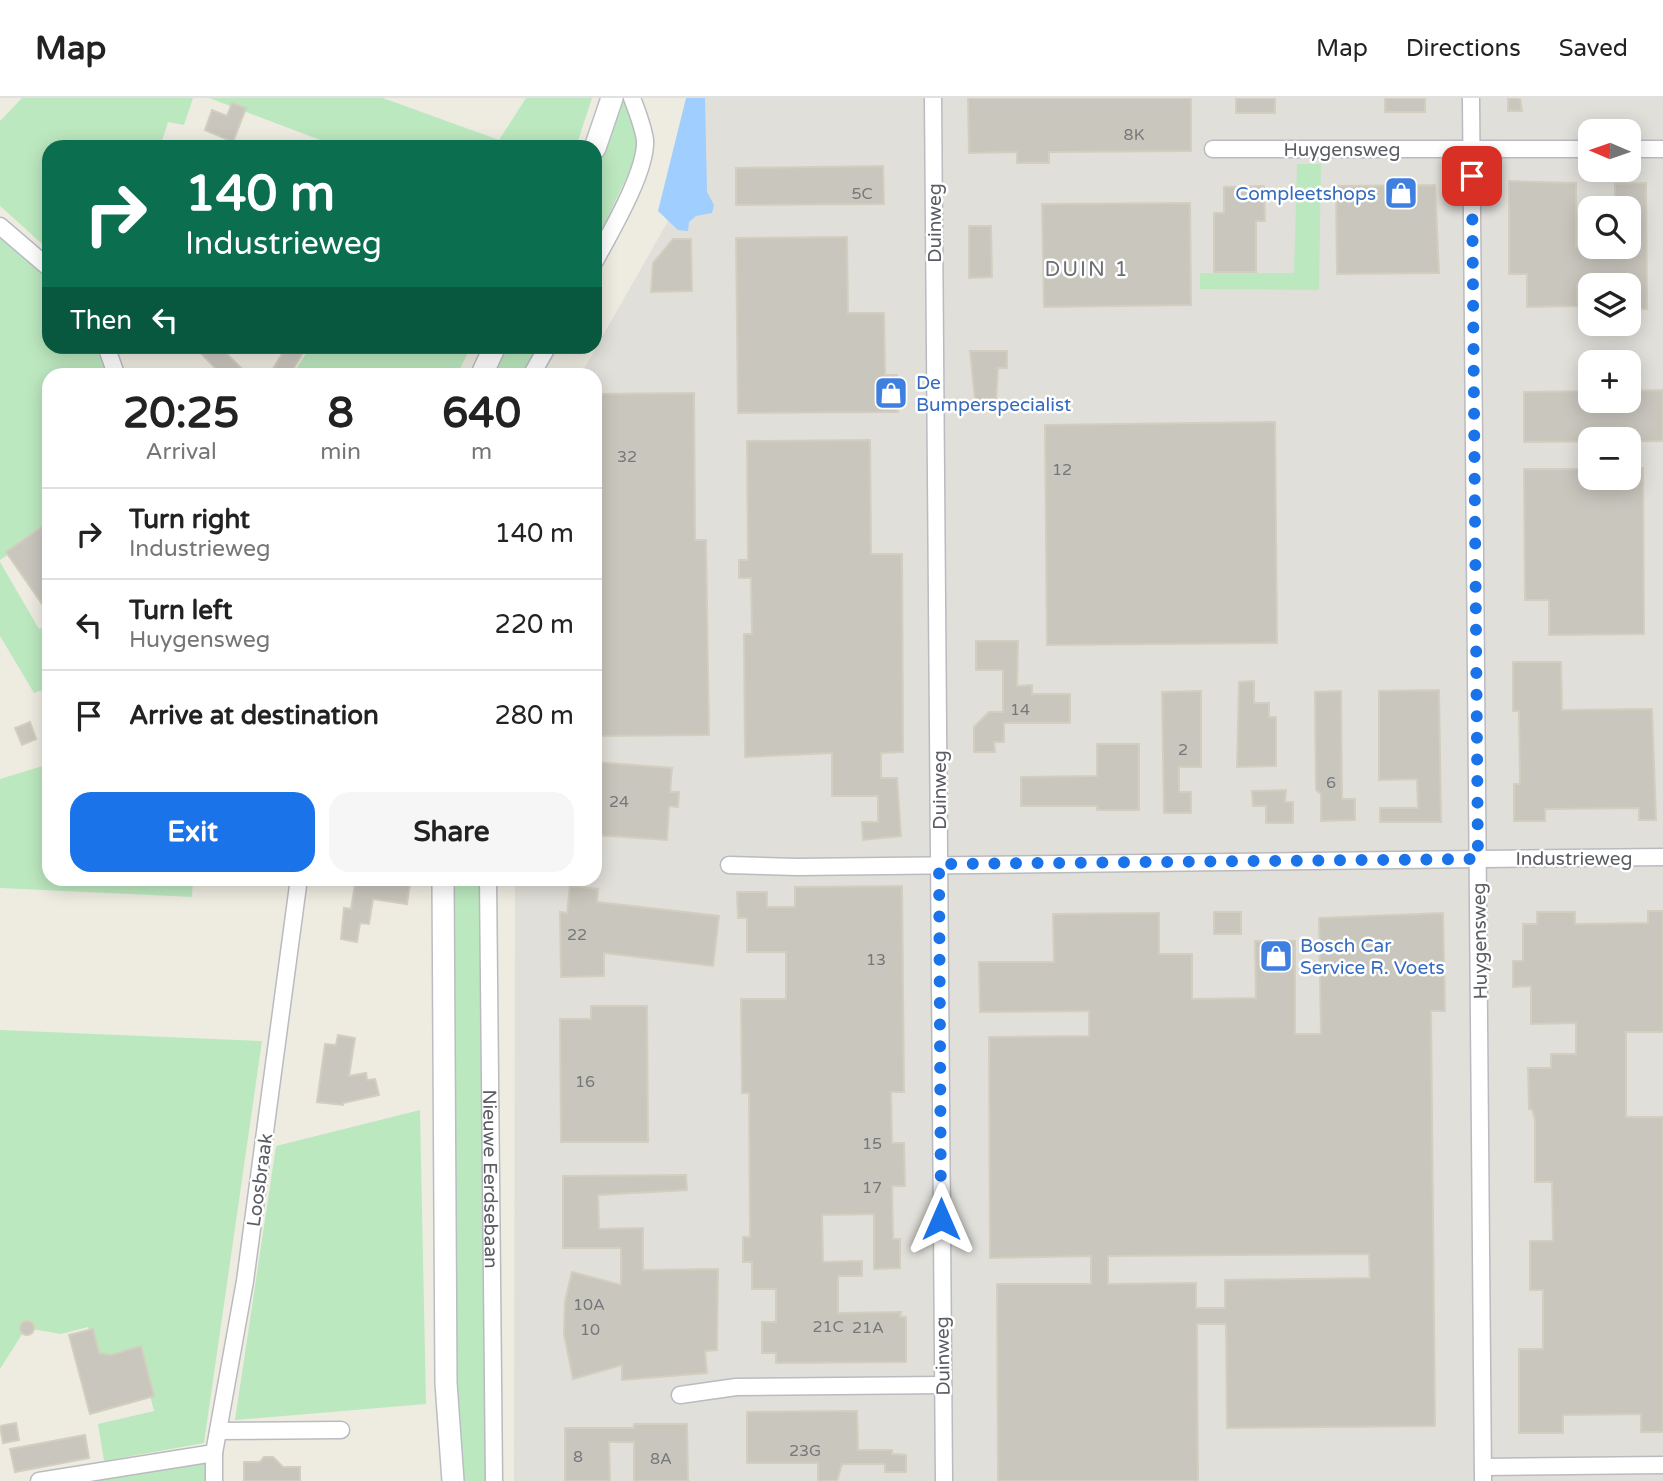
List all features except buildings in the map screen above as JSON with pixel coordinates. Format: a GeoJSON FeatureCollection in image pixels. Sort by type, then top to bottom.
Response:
{"type":"FeatureCollection","features":[{"type":"Feature","properties":{"kind":"main road"},"geometry":{"type":"LineString","coordinates":[[598,140],[612,98]]}},
{"type":"Feature","properties":{"kind":"main road"},"geometry":{"type":"LineString","coordinates":[[443,886],[446,1384],[453,1481]]}},
{"type":"Feature","properties":{"kind":"main road"},"geometry":{"type":"LineString","coordinates":[[439,1481],[446,1384]]}},
{"type":"Feature","properties":{"kind":"street"},"geometry":{"type":"LineString","coordinates":[[602,248],[622,212],[636,177],[645,142],[632,98]]}},
{"type":"Feature","properties":{"kind":"street","name":"Duinweg"},"geometry":{"type":"LineString","coordinates":[[933,98],[944,1481]]}},
{"type":"Feature","properties":{"kind":"street","name":"Huygensweg"},"geometry":{"type":"LineString","coordinates":[[1471,98],[1483,1474]]}},
{"type":"Feature","properties":{"kind":"street","name":"Huygensweg"},"geometry":{"type":"LineString","coordinates":[[1213,149],[1578,149]]}},
{"type":"Feature","properties":{"kind":"street"},"geometry":{"type":"LineString","coordinates":[[1642,149],[1663,149]]}},
{"type":"Feature","properties":{"kind":"street"},"geometry":{"type":"LineString","coordinates":[[0,226],[42,262]]}},
{"type":"Feature","properties":{"kind":"street","name":"Industrieweg"},"geometry":{"type":"LineString","coordinates":[[729,864],[1663,857]]}},
{"type":"Feature","properties":{"kind":"street","name":"Loosbraak"},"geometry":{"type":"LineString","coordinates":[[214,1481],[214,1453],[245,1281],[298,886]]}},
{"type":"Feature","properties":{"kind":"street","name":"Nieuwe Eerdsebaan"},"geometry":{"type":"LineString","coordinates":[[488,886],[494,1481]]}},
{"type":"Feature","properties":{"kind":"street"},"geometry":{"type":"LineString","coordinates":[[680,1395],[736,1387],[943,1385]]}},
{"type":"Feature","properties":{"kind":"street"},"geometry":{"type":"LineString","coordinates":[[218,1431],[341,1430]]}},
{"type":"Feature","properties":{"kind":"street"},"geometry":{"type":"LineString","coordinates":[[39,1481],[214,1453]]}},
{"type":"Feature","properties":{"kind":"street"},"geometry":{"type":"LineString","coordinates":[[1483,1474],[1663,1465]]}},
{"type":"Feature","properties":{"kind":"shaded area"},"geometry":{"type":"Polygon","coordinates":[[[697,98],[1663,98],[1663,1481],[514,1481],[515,886],[602,886],[602,368],[584,368],[592,354],[602,354],[602,337],[676,207],[697,98]]]}},
{"type":"Feature","properties":{"kind":"green space"},"geometry":{"type":"Polygon","coordinates":[[[22,98],[193,98],[184,125],[168,122],[162,140],[42,140],[42,244],[0,206],[0,121],[22,98]]]}},
{"type":"Feature","properties":{"kind":"green space"},"geometry":{"type":"Polygon","coordinates":[[[209,98],[383,98],[499,140],[320,140],[209,98]]]}},
{"type":"Feature","properties":{"kind":"green space"},"geometry":{"type":"Polygon","coordinates":[[[526,98],[592,98],[578,140],[499,140],[526,98]]]}},
{"type":"Feature","properties":{"kind":"green space"},"geometry":{"type":"Polygon","coordinates":[[[623,98],[639,132],[637,155],[602,229],[602,156],[623,98]]]}},
{"type":"Feature","properties":{"kind":"green space"},"geometry":{"type":"Polygon","coordinates":[[[1297,164],[1321,164],[1319,290],[1200,289],[1200,273],[1294,273],[1297,164]]]}},
{"type":"Feature","properties":{"kind":"green space"},"geometry":{"type":"Polygon","coordinates":[[[0,237],[42,274],[42,354],[99,354],[104,368],[42,368],[42,533],[0,560],[0,237]]]}},
{"type":"Feature","properties":{"kind":"green space"},"geometry":{"type":"Polygon","coordinates":[[[305,354],[467,354],[460,368],[297,368],[305,354]]]}},
{"type":"Feature","properties":{"kind":"green space"},"geometry":{"type":"Polygon","coordinates":[[[500,354],[533,354],[525,368],[493,368],[500,354]]]}},
{"type":"Feature","properties":{"kind":"green space"},"geometry":{"type":"Polygon","coordinates":[[[0,562],[39,629],[42,628],[42,690],[34,693],[0,636],[0,562]]]}},
{"type":"Feature","properties":{"kind":"green space"},"geometry":{"type":"Polygon","coordinates":[[[42,766],[42,886],[193,886],[192,897],[0,888],[0,779],[42,766]]]}},
{"type":"Feature","properties":{"kind":"green space"},"geometry":{"type":"Polygon","coordinates":[[[451,886],[479,886],[486,1481],[458,1481],[451,886]]]}},
{"type":"Feature","properties":{"kind":"green space"},"geometry":{"type":"Polygon","coordinates":[[[0,1030],[262,1041],[204,1443],[104,1461],[98,1424],[154,1411],[139,1355],[97,1366],[88,1327],[61,1334],[26,1328],[0,1369],[0,1030]]]}},
{"type":"Feature","properties":{"kind":"green space"},"geometry":{"type":"Polygon","coordinates":[[[420,1110],[426,1404],[235,1420],[276,1146],[420,1110]]]}},
{"type":"Feature","properties":{"kind":"green space"},"geometry":{"type":"Polygon","coordinates":[[[206,1459],[209,1481],[73,1481],[206,1459]]]}},
{"type":"Feature","properties":{"kind":"water"},"geometry":{"type":"Polygon","coordinates":[[[686,98],[705,98],[707,192],[714,205],[712,213],[696,216],[689,222],[688,231],[678,230],[658,211],[686,98]]]}},
{"type":"Feature","properties":{"kind":"place","name":"Compleetshops"},"geometry":{"type":"Point","coordinates":[1401,193]}},
{"type":"Feature","properties":{"kind":"place","name":"De Bumperspecialist"},"geometry":{"type":"Point","coordinates":[891,393]}},
{"type":"Feature","properties":{"kind":"place","name":"Bosch Car Service R. Voets"},"geometry":{"type":"Point","coordinates":[1276,956]}},
{"type":"Feature","properties":{"kind":"district","name":"DUIN 1"},"geometry":{"type":"Point","coordinates":[1087,269]}},
{"type":"Feature","properties":{"kind":"route"},"geometry":{"type":"LineString","coordinates":[[941,1219],[939,864],[1478,859],[1472,176]]}}]}
